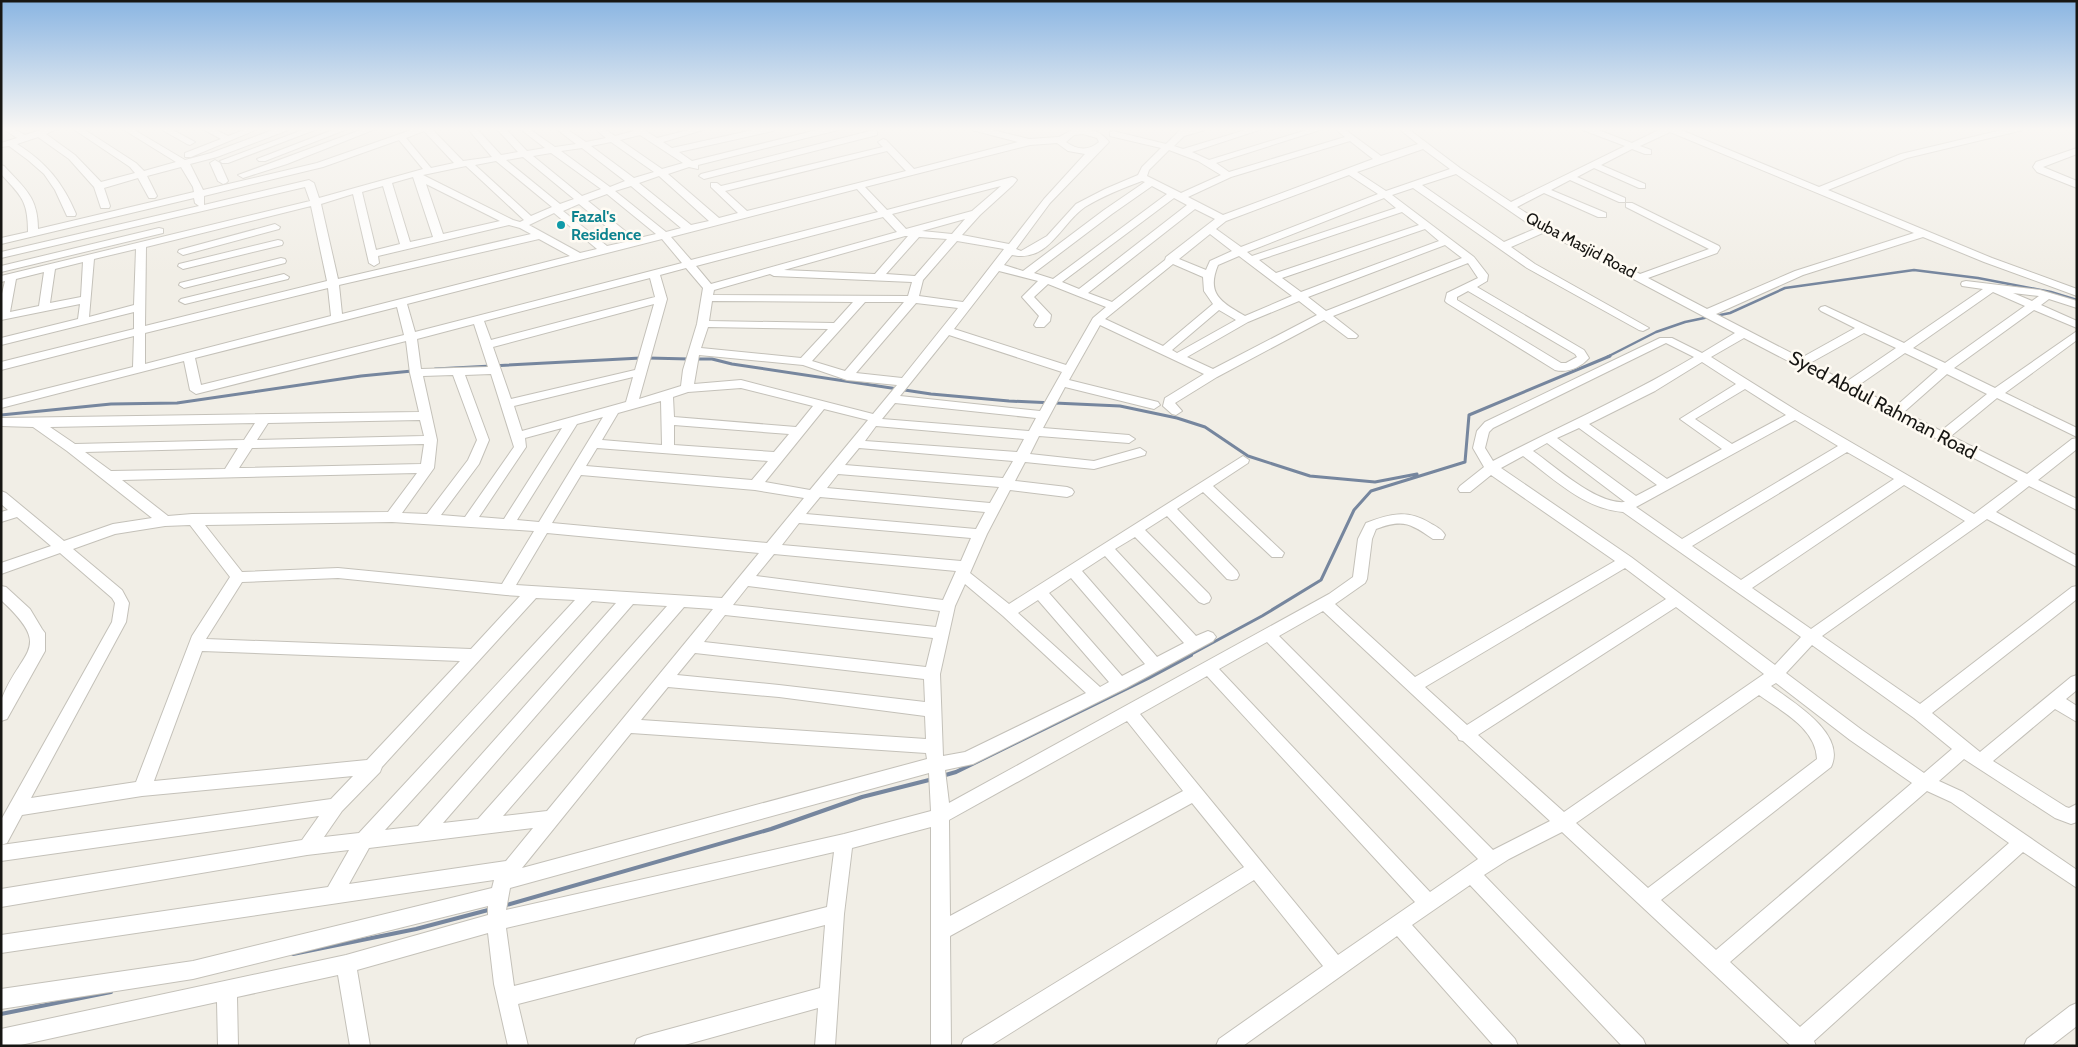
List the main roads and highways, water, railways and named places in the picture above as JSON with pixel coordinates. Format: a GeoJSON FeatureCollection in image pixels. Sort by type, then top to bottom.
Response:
{"type":"FeatureCollection","features":[{"type":"Feature","properties":{"kind":"waterway"},"geometry":{"type":"LineString","coordinates":[[1715,316],[1730,313],[1785,288],[1914,270],[1978,278],[2051,292],[2077,300]]}},
{"type":"Feature","properties":{"kind":"waterway"},"geometry":{"type":"LineString","coordinates":[[1607,357],[1656,332],[1685,322],[1709,317]]}},
{"type":"Feature","properties":{"kind":"waterway"},"geometry":{"type":"LineString","coordinates":[[1188,656],[1262,616],[1321,580],[1354,510],[1371,491],[1465,462],[1469,415],[1610,356]]}},
{"type":"Feature","properties":{"kind":"waterway"},"geometry":{"type":"LineString","coordinates":[[435,369],[641,358]]}},
{"type":"Feature","properties":{"kind":"waterway"},"geometry":{"type":"LineString","coordinates":[[648,358],[689,359]]}},
{"type":"Feature","properties":{"kind":"waterway"},"geometry":{"type":"LineString","coordinates":[[695,359],[712,359],[732,364],[931,394],[1009,401],[1120,406],[1177,418],[1205,427],[1248,456],[1310,476],[1375,482],[1417,474]]}},
{"type":"Feature","properties":{"kind":"waterway"},"geometry":{"type":"LineString","coordinates":[[1,415],[111,404],[177,403],[361,376],[412,371]]}},
{"type":"Feature","properties":{"kind":"waterway"},"geometry":{"type":"LineString","coordinates":[[942,776],[956,772],[1191,655]]}},
{"type":"Feature","properties":{"kind":"waterway"},"geometry":{"type":"LineString","coordinates":[[503,906],[771,829],[862,797],[933,779]]}},
{"type":"Feature","properties":{"kind":"waterway"},"geometry":{"type":"LineString","coordinates":[[293,954],[416,929],[492,909]]}},
{"type":"Feature","properties":{"kind":"waterway"},"geometry":{"type":"LineString","coordinates":[[1,1014],[111,992]]}},
{"type":"Feature","properties":{"kind":"place","name":"Fazal's Residence"},"geometry":{"type":"Point","coordinates":[561,225]}}]}
